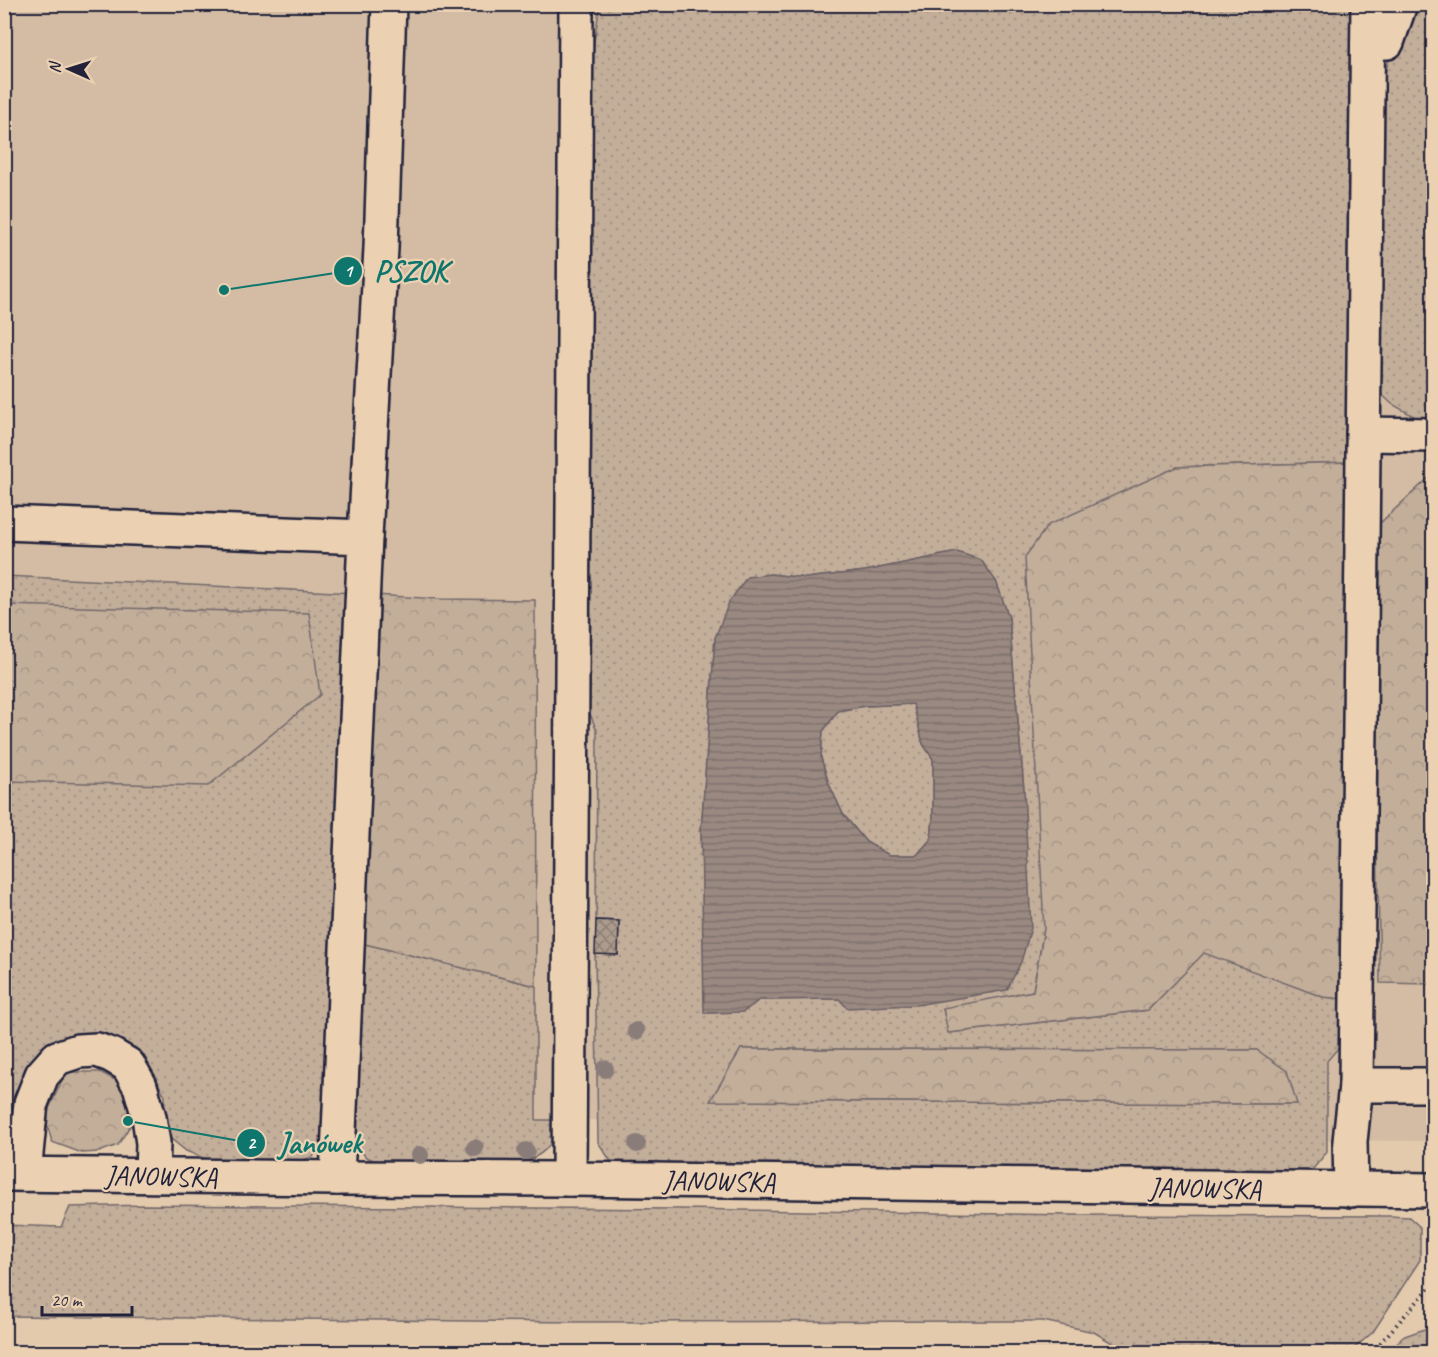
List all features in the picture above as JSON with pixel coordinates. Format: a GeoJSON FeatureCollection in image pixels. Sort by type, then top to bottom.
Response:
{"type":"FeatureCollection","features":[{"type":"Feature","properties":{"kind":"street"},"geometry":{"type":"LineString","coordinates":[[337,1178],[364,537],[381,248],[389,4]]}},
{"type":"Feature","properties":{"kind":"street"},"geometry":{"type":"LineString","coordinates":[[569,1179],[576,4]]}},
{"type":"Feature","properties":{"kind":"street"},"geometry":{"type":"LineString","coordinates":[[1351,1190],[1350,1141],[1356,1085],[1368,4]]}},
{"type":"Feature","properties":{"kind":"street"},"geometry":{"type":"LineString","coordinates":[[1368,43],[1387,42],[1400,4]]}},
{"type":"Feature","properties":{"kind":"street"},"geometry":{"type":"LineString","coordinates":[[1364,434],[1434,435]]}},
{"type":"Feature","properties":{"kind":"street"},"geometry":{"type":"LineString","coordinates":[[4,523],[364,537]]}},
{"type":"Feature","properties":{"kind":"street"},"geometry":{"type":"LineString","coordinates":[[14,1174],[31,1103],[42,1075],[57,1058],[78,1051],[97,1050],[128,1065],[140,1086],[153,1143],[152,1175]]}},
{"type":"Feature","properties":{"kind":"street"},"geometry":{"type":"LineString","coordinates":[[1356,1085],[1434,1085]]}},
{"type":"Feature","properties":{"kind":"street","name":"JANOWSKA"},"geometry":{"type":"LineString","coordinates":[[14,1174],[1434,1190]]}},
{"type":"Feature","properties":{"kind":"path"},"geometry":{"type":"LineString","coordinates":[[1372,1353],[1434,1283]]}},
{"type":"Feature","properties":{"kind":"shaded area"},"geometry":{"type":"Polygon","coordinates":[[[4,5],[1433,5],[1433,1141],[1321,1140],[1321,1121],[536,1120],[535,600],[439,599],[5,576],[4,5]]]}},
{"type":"Feature","properties":{"kind":"shaded area"},"geometry":{"type":"Polygon","coordinates":[[[957,552],[981,560],[996,581],[1009,618],[1024,790],[1031,928],[1021,962],[1007,990],[916,1005],[847,1008],[839,999],[759,1000],[743,1012],[704,1013],[701,831],[715,638],[729,602],[747,577],[770,574],[806,578],[865,571],[957,552]],[[913,704],[865,706],[838,711],[823,731],[821,758],[829,784],[843,814],[866,842],[889,855],[917,855],[931,839],[933,759],[923,744],[913,704]]]}},
{"type":"Feature","properties":{"kind":"green space"},"geometry":{"type":"Polygon","coordinates":[[[600,5],[1361,5],[1353,462],[1177,467],[1044,929],[1033,991],[943,1009],[949,1033],[1148,1010],[1204,952],[1323,997],[1344,999],[1345,1026],[1339,1047],[1327,1061],[1327,1152],[1308,1175],[614,1166],[598,1142],[595,954],[618,955],[619,921],[596,920],[597,732],[580,687],[585,97],[600,5]],[[957,552],[865,571],[806,578],[770,574],[715,638],[701,831],[705,1013],[743,1012],[759,1000],[839,999],[1024,790],[1009,618],[996,581],[957,552]],[[741,1049],[711,1101],[1297,1104],[1257,1050],[741,1049]]]}},
{"type":"Feature","properties":{"kind":"green space"},"geometry":{"type":"Polygon","coordinates":[[[1408,5],[1433,5],[1433,418],[1415,417],[1392,404],[1377,390],[1376,105],[1393,45],[1408,5]]]}},
{"type":"Feature","properties":{"kind":"green space"},"geometry":{"type":"Polygon","coordinates":[[[1353,462],[1344,999],[1323,997],[1204,953],[1148,1010],[948,1033],[943,1008],[1033,991],[1044,929],[1025,557],[1048,525],[1177,467],[1353,462]]]}},
{"type":"Feature","properties":{"kind":"green space"},"geometry":{"type":"Polygon","coordinates":[[[1433,474],[1433,984],[1380,983],[1373,642],[1380,523],[1433,474]]]}},
{"type":"Feature","properties":{"kind":"green space"},"geometry":{"type":"Polygon","coordinates":[[[5,576],[355,593],[327,1142],[312,1157],[299,1161],[216,1161],[186,1151],[170,1138],[164,1119],[165,1096],[149,1067],[132,1049],[112,1038],[87,1033],[66,1036],[45,1049],[17,1096],[5,1142],[5,576]]]}},
{"type":"Feature","properties":{"kind":"green space"},"geometry":{"type":"Polygon","coordinates":[[[374,595],[439,599],[535,600],[536,986],[357,942],[374,595]]]}},
{"type":"Feature","properties":{"kind":"green space"},"geometry":{"type":"Polygon","coordinates":[[[5,605],[309,613],[320,695],[208,786],[5,781],[5,605]]]}},
{"type":"Feature","properties":{"kind":"green space"},"geometry":{"type":"Polygon","coordinates":[[[914,704],[923,744],[933,759],[931,839],[917,855],[889,855],[866,842],[843,814],[829,784],[821,758],[823,731],[838,711],[865,706],[914,704]]]}},
{"type":"Feature","properties":{"kind":"green space"},"geometry":{"type":"Polygon","coordinates":[[[357,942],[536,986],[536,1120],[558,1120],[553,1138],[545,1150],[517,1165],[379,1162],[366,1157],[354,1143],[357,942]]]}},
{"type":"Feature","properties":{"kind":"green space"},"geometry":{"type":"Polygon","coordinates":[[[741,1049],[1257,1050],[1287,1071],[1297,1104],[710,1101],[741,1049]]]}},
{"type":"Feature","properties":{"kind":"green space"},"geometry":{"type":"Polygon","coordinates":[[[66,1072],[100,1072],[121,1083],[127,1095],[133,1121],[118,1145],[99,1152],[82,1153],[52,1142],[45,1117],[66,1072]]]}},
{"type":"Feature","properties":{"kind":"green space"},"geometry":{"type":"Polygon","coordinates":[[[145,1205],[681,1209],[1069,1215],[1388,1216],[1409,1217],[1420,1227],[1420,1260],[1373,1332],[1350,1352],[1127,1352],[1094,1332],[1043,1321],[575,1322],[5,1316],[5,1225],[61,1227],[70,1207],[145,1205]]]}},
{"type":"Feature","properties":{"kind":"green space"},"geometry":{"type":"Polygon","coordinates":[[[1433,1326],[1433,1352],[1390,1352],[1402,1337],[1433,1326]]]}},
{"type":"Feature","properties":{"kind":"building"},"geometry":{"type":"Polygon","coordinates":[[[596,920],[619,921],[618,955],[595,954],[596,920]]]}},
{"type":"Feature","properties":{"kind":"place","name":"PSZOK"},"geometry":{"type":"Point","coordinates":[224,290]}},
{"type":"Feature","properties":{"kind":"place","name":"Janówek"},"geometry":{"type":"Point","coordinates":[128,1121]}}]}
